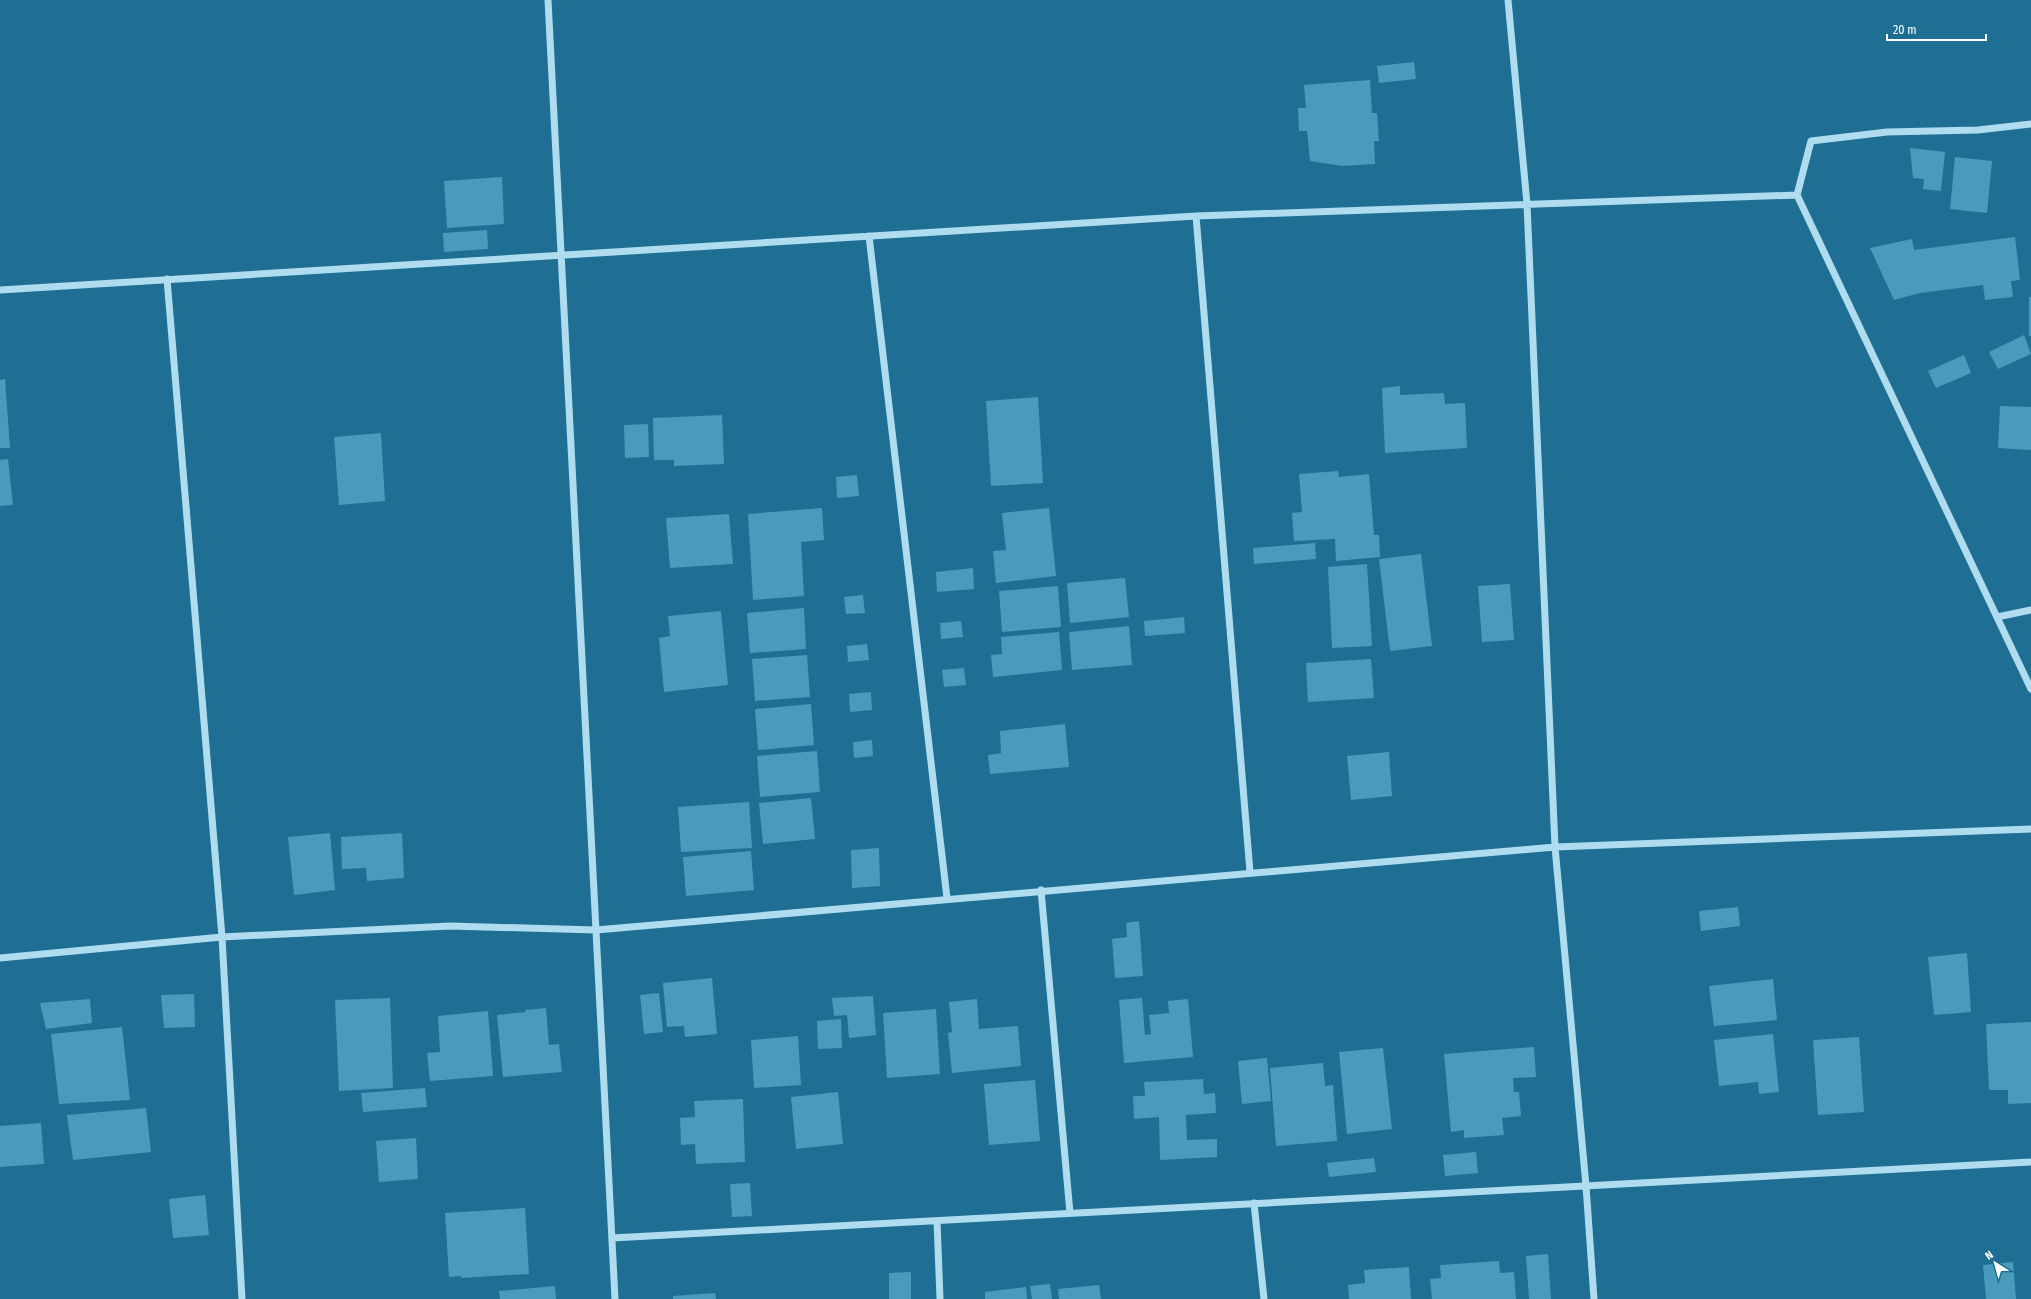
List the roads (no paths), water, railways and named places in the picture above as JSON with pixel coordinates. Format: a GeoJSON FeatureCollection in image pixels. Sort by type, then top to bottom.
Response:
{"type":"FeatureCollection","features":[{"type":"Feature","properties":{"kind":"street"},"geometry":{"type":"LineString","coordinates":[[548,0],[615,1299]]}},
{"type":"Feature","properties":{"kind":"street"},"geometry":{"type":"LineString","coordinates":[[1508,0],[1527,204],[1555,847],[1586,1186],[1594,1299]]}},
{"type":"Feature","properties":{"kind":"street"},"geometry":{"type":"LineString","coordinates":[[2031,124],[1978,130],[1887,132],[1811,141],[1797,195],[2031,689]]}},
{"type":"Feature","properties":{"kind":"street"},"geometry":{"type":"LineString","coordinates":[[0,290],[1196,216],[1797,195]]}},
{"type":"Feature","properties":{"kind":"street"},"geometry":{"type":"LineString","coordinates":[[1196,216],[1250,872]]}},
{"type":"Feature","properties":{"kind":"street"},"geometry":{"type":"LineString","coordinates":[[869,236],[947,898]]}},
{"type":"Feature","properties":{"kind":"street"},"geometry":{"type":"LineString","coordinates":[[167,279],[222,937],[242,1299]]}},
{"type":"Feature","properties":{"kind":"street"},"geometry":{"type":"LineString","coordinates":[[1997,617],[2031,610]]}},
{"type":"Feature","properties":{"kind":"street"},"geometry":{"type":"LineString","coordinates":[[0,958],[222,937],[450,926],[596,930],[947,898],[1555,847],[2031,829]]}},
{"type":"Feature","properties":{"kind":"street"},"geometry":{"type":"LineString","coordinates":[[1041,890],[1070,1213]]}},
{"type":"Feature","properties":{"kind":"street"},"geometry":{"type":"LineString","coordinates":[[612,1238],[2031,1162]]}},
{"type":"Feature","properties":{"kind":"street"},"geometry":{"type":"LineString","coordinates":[[1254,1204],[1264,1299]]}},
{"type":"Feature","properties":{"kind":"street"},"geometry":{"type":"LineString","coordinates":[[937,1221],[940,1299]]}}]}
